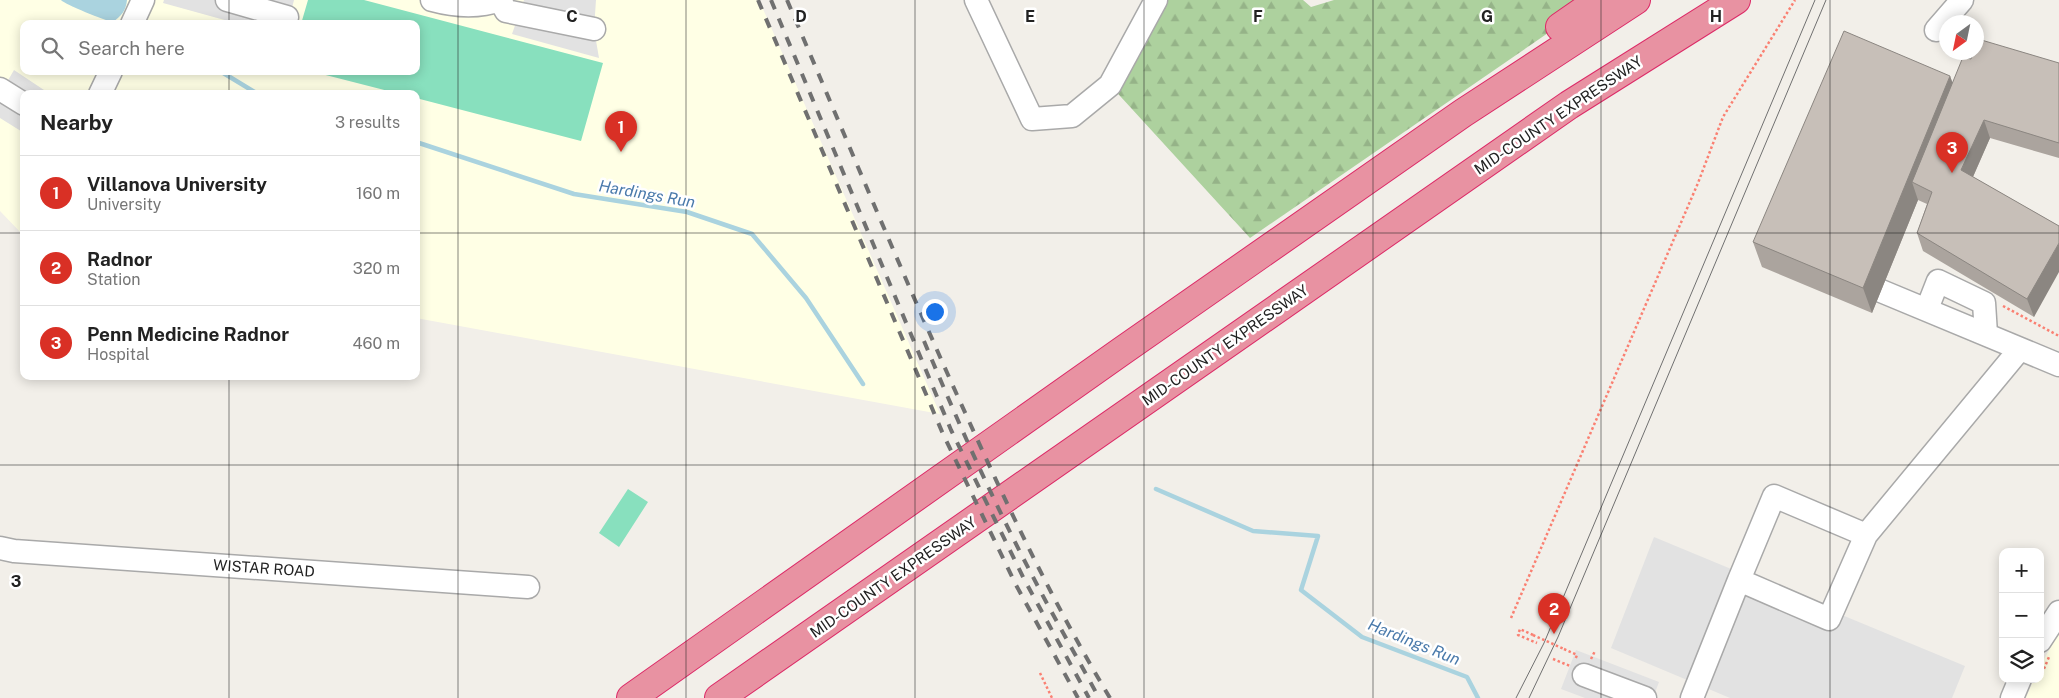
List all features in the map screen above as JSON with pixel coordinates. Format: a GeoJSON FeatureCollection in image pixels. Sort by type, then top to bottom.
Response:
{"type":"FeatureCollection","features":[{"type":"Feature","properties":{"kind":"highway"},"geometry":{"type":"LineString","coordinates":[[1390,165],[1443,115],[1509,63],[1599,0]]}},
{"type":"Feature","properties":{"kind":"highway"},"geometry":{"type":"LineString","coordinates":[[631,698],[1122,351],[1463,114],[1636,0]]}},
{"type":"Feature","properties":{"kind":"highway","name":"MID-COUNTY EXPRESSWAY"},"geometry":{"type":"LineString","coordinates":[[719,698],[1569,104],[1736,0]]}},
{"type":"Feature","properties":{"kind":"street"},"geometry":{"type":"LineString","coordinates":[[226,0],[287,17]]}},
{"type":"Feature","properties":{"kind":"street"},"geometry":{"type":"LineString","coordinates":[[432,0],[459,6],[487,5],[500,0],[506,11],[594,29]]}},
{"type":"Feature","properties":{"kind":"street"},"geometry":{"type":"LineString","coordinates":[[976,0],[1032,119],[1072,116],[1110,85],[1156,0]]}},
{"type":"Feature","properties":{"kind":"street"},"geometry":{"type":"LineString","coordinates":[[1936,30],[1962,0]]}},
{"type":"Feature","properties":{"kind":"street"},"geometry":{"type":"LineString","coordinates":[[102,90],[109,75]]}},
{"type":"Feature","properties":{"kind":"street"},"geometry":{"type":"LineString","coordinates":[[0,89],[20,102]]}},
{"type":"Feature","properties":{"kind":"street"},"geometry":{"type":"LineString","coordinates":[[1927,309],[1938,281],[1984,303],[1986,334]]}},
{"type":"Feature","properties":{"kind":"street"},"geometry":{"type":"LineString","coordinates":[[1881,291],[2059,365]]}},
{"type":"Feature","properties":{"kind":"street"},"geometry":{"type":"LineString","coordinates":[[1739,580],[1829,618],[1866,535],[2020,349]]}},
{"type":"Feature","properties":{"kind":"street"},"geometry":{"type":"LineString","coordinates":[[1692,698],[1774,496],[1866,535]]}},
{"type":"Feature","properties":{"kind":"street","name":"WISTAR ROAD"},"geometry":{"type":"LineString","coordinates":[[0,548],[14,551],[528,587]]}},
{"type":"Feature","properties":{"kind":"street"},"geometry":{"type":"LineString","coordinates":[[2046,646],[2059,612]]}},
{"type":"Feature","properties":{"kind":"street"},"geometry":{"type":"LineString","coordinates":[[1578,665],[1645,698]]}},
{"type":"Feature","properties":{"kind":"street"},"geometry":{"type":"LineString","coordinates":[[2012,698],[2018,683]]}},
{"type":"Feature","properties":{"kind":"path"},"geometry":{"type":"LineString","coordinates":[[1511,618],[1698,183],[1724,117],[1795,0]]}},
{"type":"Feature","properties":{"kind":"path"},"geometry":{"type":"LineString","coordinates":[[1538,644],[1518,635],[1520,629],[1577,655],[1578,665],[1572,667],[1553,660]]}},
{"type":"Feature","properties":{"kind":"path"},"geometry":{"type":"LineString","coordinates":[[1040,673],[1052,698]]}},
{"type":"Feature","properties":{"kind":"shaded area"},"geometry":{"type":"Polygon","coordinates":[[[0,0],[759,0],[940,414],[420,319],[420,90],[20,90],[20,232],[0,211],[0,0]]]}},
{"type":"Feature","properties":{"kind":"shaded area"},"geometry":{"type":"Polygon","coordinates":[[[164,0],[294,0],[289,20],[225,20],[163,3],[164,0]]]}},
{"type":"Feature","properties":{"kind":"shaded area"},"geometry":{"type":"Polygon","coordinates":[[[524,0],[596,0],[594,29],[599,58],[512,34],[524,0]]]}},
{"type":"Feature","properties":{"kind":"shaded area"},"geometry":{"type":"Polygon","coordinates":[[[14,70],[44,90],[20,90],[20,130],[0,118],[0,94],[14,70]]]}},
{"type":"Feature","properties":{"kind":"shaded area"},"geometry":{"type":"Polygon","coordinates":[[[1654,537],[1965,666],[1952,698],[1730,698],[1611,648],[1654,537]]]}},
{"type":"Feature","properties":{"kind":"shaded area"},"geometry":{"type":"Polygon","coordinates":[[[2059,633],[2059,698],[2026,698],[2032,683],[2044,683],[2044,659],[2059,633]]]}},
{"type":"Feature","properties":{"kind":"shaded area"},"geometry":{"type":"Polygon","coordinates":[[[1576,650],[1659,682],[1653,698],[1585,698],[1561,689],[1576,650]]]}},
{"type":"Feature","properties":{"kind":"green space"},"geometry":{"type":"Polygon","coordinates":[[[308,0],[364,0],[603,63],[581,141],[420,99],[420,90],[384,90],[326,75],[420,75],[420,20],[302,20],[308,0]]]}},
{"type":"Feature","properties":{"kind":"green space"},"geometry":{"type":"Polygon","coordinates":[[[1156,0],[1303,0],[1311,7],[1334,0],[1596,0],[1250,238],[1110,85],[1156,0]]]}},
{"type":"Feature","properties":{"kind":"green space"},"geometry":{"type":"Polygon","coordinates":[[[628,489],[648,502],[619,547],[599,533],[628,489]]]}},
{"type":"Feature","properties":{"kind":"water"},"geometry":{"type":"Polygon","coordinates":[[[61,0],[127,0],[123,13],[116,20],[102,19],[61,0]]]}},
{"type":"Feature","properties":{"kind":"building"},"geometry":{"type":"Polygon","coordinates":[[[1844,31],[1950,76],[1863,288],[1753,242],[1844,31]]]}},
{"type":"Feature","properties":{"kind":"building"},"geometry":{"type":"Polygon","coordinates":[[[1984,41],[2059,63],[2059,143],[1984,120],[1961,170],[2059,226],[2059,243],[2027,299],[1917,233],[1932,192],[1912,182],[1962,60],[1984,60],[1984,41]]]}},
{"type":"Feature","properties":{"kind":"waterway","name":"Hardings Run"},"geometry":{"type":"LineString","coordinates":[[227,75],[251,90]]}},
{"type":"Feature","properties":{"kind":"waterway","name":"Hardings Run"},"geometry":{"type":"LineString","coordinates":[[420,143],[574,194],[687,212],[752,234],[806,298],[863,384]]}},
{"type":"Feature","properties":{"kind":"waterway","name":"Hardings Run"},"geometry":{"type":"LineString","coordinates":[[1156,489],[1253,531],[1318,536],[1301,590],[1362,637],[1467,677],[1478,698]]}},
{"type":"Feature","properties":{"kind":"tram line"},"geometry":{"type":"LineString","coordinates":[[1516,698],[1544,643],[1815,0]]}},
{"type":"Feature","properties":{"kind":"tram line"},"geometry":{"type":"LineString","coordinates":[[1529,698],[1558,637],[1826,0]]}},
{"type":"Feature","properties":{"kind":"railway"},"geometry":{"type":"LineString","coordinates":[[758,0],[943,434],[1016,585],[1078,698]]}},
{"type":"Feature","properties":{"kind":"railway"},"geometry":{"type":"LineString","coordinates":[[771,0],[951,430],[1024,579],[1089,698]]}},
{"type":"Feature","properties":{"kind":"railway"},"geometry":{"type":"LineString","coordinates":[[787,0],[899,263],[984,455],[1053,595],[1110,698]]}},
{"type":"Feature","properties":{"kind":"railway"},"geometry":{"type":"LineString","coordinates":[[924,341],[962,430],[1003,517],[1040,590],[1099,698]]}},
{"type":"Feature","properties":{"kind":"place","name":"Villanova University"},"geometry":{"type":"Point","coordinates":[621,152]}},
{"type":"Feature","properties":{"kind":"place","name":"Penn Medicine Radnor"},"geometry":{"type":"Point","coordinates":[1952,173]}},
{"type":"Feature","properties":{"kind":"place","name":"Radnor"},"geometry":{"type":"Point","coordinates":[1554,634]}}]}
